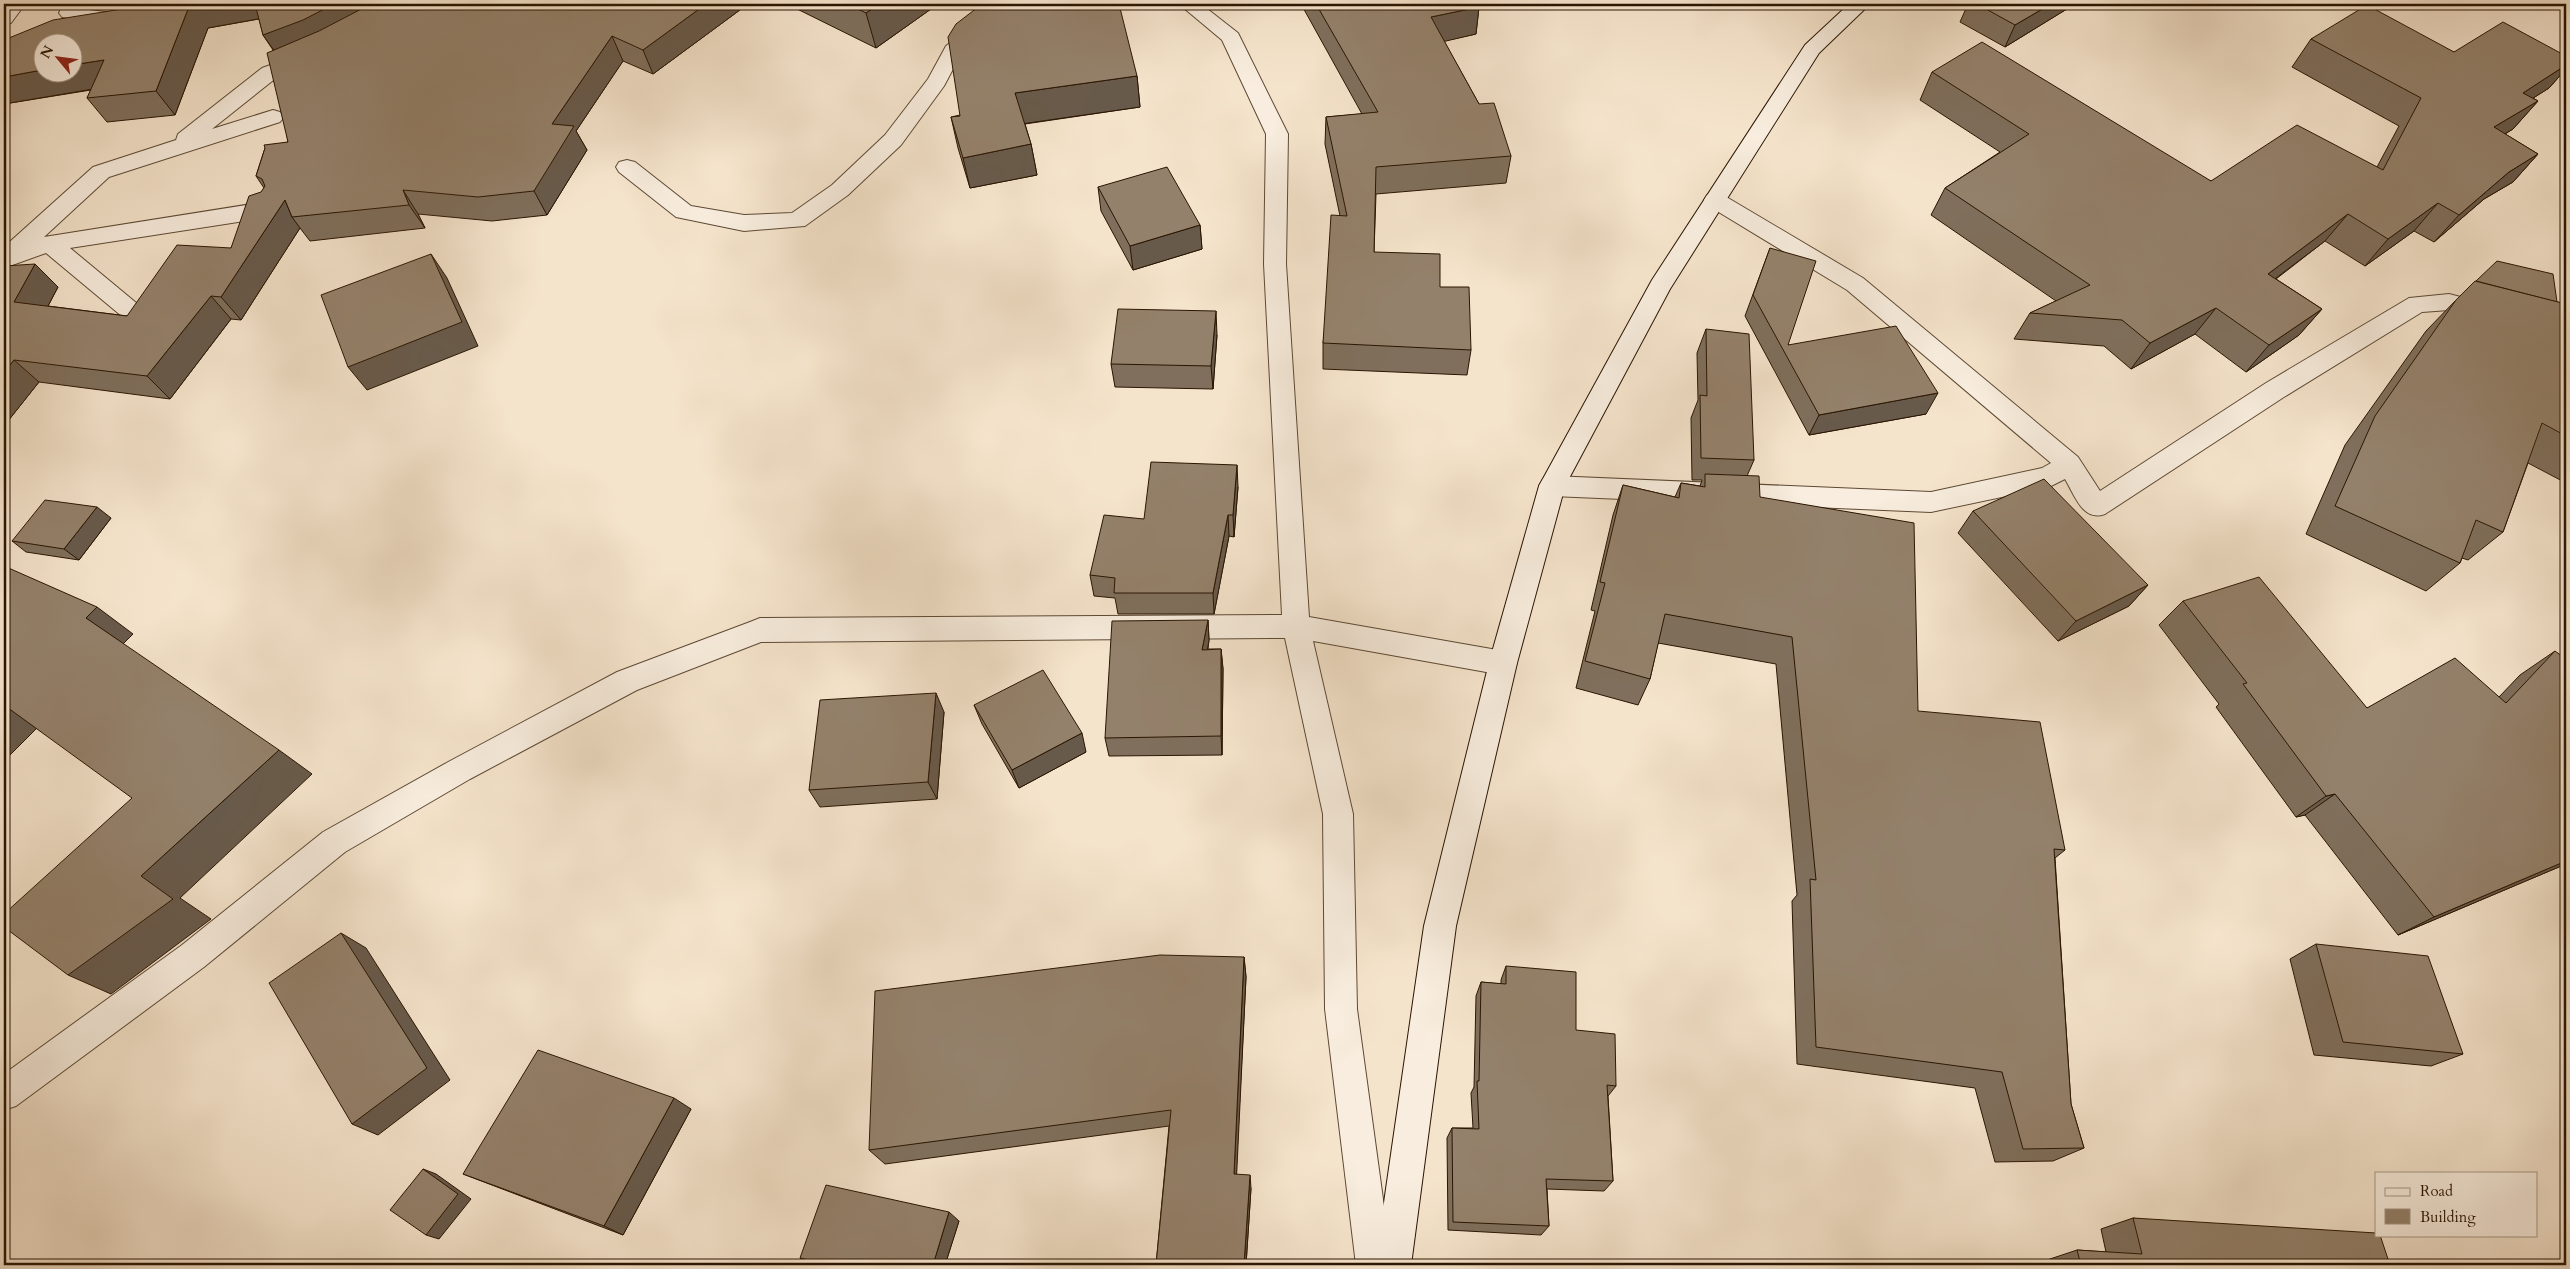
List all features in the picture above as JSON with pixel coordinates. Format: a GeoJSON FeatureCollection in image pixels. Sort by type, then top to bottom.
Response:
{"type":"FeatureCollection","features":[{"type":"Feature","properties":{"kind":"street"},"geometry":{"type":"LineString","coordinates":[[4,19],[15,4]]}},
{"type":"Feature","properties":{"kind":"street"},"geometry":{"type":"LineString","coordinates":[[73,4],[69,13],[144,23],[154,4]]}},
{"type":"Feature","properties":{"kind":"street"},"geometry":{"type":"LineString","coordinates":[[627,167],[684,212],[744,223],[797,221],[840,190],[892,140],[937,81],[953,50],[983,27],[997,4]]}},
{"type":"Feature","properties":{"kind":"street"},"geometry":{"type":"LineString","coordinates":[[1189,4],[1231,37],[1277,134],[1275,264],[1296,626],[1338,814],[1341,1009],[1374,1265]]}},
{"type":"Feature","properties":{"kind":"street"},"geometry":{"type":"LineString","coordinates":[[1393,1265],[1440,926],[1503,663],[1552,486],[1660,286],[1812,49],[1860,4]]}},
{"type":"Feature","properties":{"kind":"street"},"geometry":{"type":"LineString","coordinates":[[173,149],[269,73],[327,50]]}},
{"type":"Feature","properties":{"kind":"street"},"geometry":{"type":"LineString","coordinates":[[4,260],[100,172],[273,117]]}},
{"type":"Feature","properties":{"kind":"street"},"geometry":{"type":"LineString","coordinates":[[1715,200],[1855,284],[2069,464],[2096,507],[2275,390],[2417,304],[2449,302],[2512,318]]}},
{"type":"Feature","properties":{"kind":"street"},"geometry":{"type":"LineString","coordinates":[[4,260],[49,243],[271,209]]}},
{"type":"Feature","properties":{"kind":"street"},"geometry":{"type":"LineString","coordinates":[[49,243],[138,317]]}},
{"type":"Feature","properties":{"kind":"street"},"geometry":{"type":"LineString","coordinates":[[1552,486],[1931,502],[2049,476],[2069,464]]}},
{"type":"Feature","properties":{"kind":"street"},"geometry":{"type":"LineString","coordinates":[[4,1094],[193,956],[334,842],[460,770],[627,680],[760,630],[1296,626],[1503,663]]}},
{"type":"Feature","properties":{"kind":"building"},"geometry":{"type":"Polygon","coordinates":[[[153,4],[190,4],[156,91],[87,98],[104,60],[82,63],[82,32],[32,32],[32,72],[4,77],[4,40],[53,20],[153,4]]]}},
{"type":"Feature","properties":{"kind":"building"},"geometry":{"type":"Polygon","coordinates":[[[255,4],[334,4],[303,20],[263,35],[255,4]]]}},
{"type":"Feature","properties":{"kind":"building"},"geometry":{"type":"Polygon","coordinates":[[[371,4],[706,4],[643,50],[612,36],[552,124],[574,126],[534,191],[478,197],[403,190],[409,205],[292,217],[285,200],[221,297],[211,296],[147,376],[14,360],[4,372],[4,266],[35,264],[14,302],[127,316],[177,245],[231,248],[249,196],[261,192],[265,186],[262,179],[256,176],[265,148],[264,145],[288,142],[267,53],[319,31],[371,4]]]}},
{"type":"Feature","properties":{"kind":"building"},"geometry":{"type":"Polygon","coordinates":[[[848,4],[879,4],[866,13],[848,4]]]}},
{"type":"Feature","properties":{"kind":"building"},"geometry":{"type":"Polygon","coordinates":[[[982,4],[1119,4],[1137,76],[1015,93],[1031,144],[963,158],[951,117],[960,116],[948,37],[956,24],[982,4]]]}},
{"type":"Feature","properties":{"kind":"building"},"geometry":{"type":"Polygon","coordinates":[[[1316,4],[1477,4],[1479,7],[1431,17],[1479,104],[1494,103],[1511,156],[1376,167],[1374,252],[1440,254],[1440,287],[1469,287],[1471,350],[1323,343],[1331,215],[1347,216],[1326,117],[1378,112],[1316,4]]]}},
{"type":"Feature","properties":{"kind":"building"},"geometry":{"type":"Polygon","coordinates":[[[1977,4],[2051,4],[2015,25],[1977,4]]]}},
{"type":"Feature","properties":{"kind":"building"},"geometry":{"type":"Polygon","coordinates":[[[2367,5],[2454,52],[2503,22],[2566,56],[2566,65],[2523,93],[2538,101],[2494,127],[2538,154],[2509,172],[2459,215],[2438,203],[2388,239],[2348,214],[2268,274],[2322,309],[2269,345],[2216,308],[2150,343],[2122,320],[2030,313],[2090,285],[1945,188],[2029,134],[1932,72],[1982,42],[2211,181],[2297,125],[2383,170],[2421,98],[2311,39],[2367,5]]]}},
{"type":"Feature","properties":{"kind":"building"},"geometry":{"type":"Polygon","coordinates":[[[1167,167],[1200,225],[1130,246],[1098,187],[1167,167]]]}},
{"type":"Feature","properties":{"kind":"building"},"geometry":{"type":"Polygon","coordinates":[[[1770,248],[1816,261],[1788,345],[1896,326],[1938,393],[1819,415],[1753,295],[1770,248]]]}},
{"type":"Feature","properties":{"kind":"building"},"geometry":{"type":"Polygon","coordinates":[[[431,254],[462,322],[348,367],[321,295],[431,254]]]}},
{"type":"Feature","properties":{"kind":"building"},"geometry":{"type":"Polygon","coordinates":[[[2497,261],[2553,274],[2557,302],[2476,281],[2497,261]]]}},
{"type":"Feature","properties":{"kind":"building"},"geometry":{"type":"Polygon","coordinates":[[[2475,281],[2566,304],[2566,436],[2542,423],[2503,532],[2476,520],[2460,563],[2335,506],[2375,416],[2456,300],[2475,281]]]}},
{"type":"Feature","properties":{"kind":"building"},"geometry":{"type":"Polygon","coordinates":[[[1118,309],[1216,311],[1211,366],[1111,364],[1118,309]]]}},
{"type":"Feature","properties":{"kind":"building"},"geometry":{"type":"Polygon","coordinates":[[[1706,329],[1749,334],[1754,460],[1701,458],[1700,395],[1707,396],[1706,329]]]}},
{"type":"Feature","properties":{"kind":"building"},"geometry":{"type":"Polygon","coordinates":[[[1151,462],[1237,465],[1233,515],[1228,515],[1213,593],[1114,593],[1115,578],[1090,575],[1104,515],[1144,519],[1151,462]]]}},
{"type":"Feature","properties":{"kind":"building"},"geometry":{"type":"Polygon","coordinates":[[[1705,474],[1759,476],[1760,497],[1914,523],[1918,711],[2040,722],[2065,850],[2054,849],[2071,1104],[2084,1148],[2023,1149],[2002,1072],[1816,1047],[1810,879],[1816,880],[1792,637],[1665,614],[1650,679],[1585,661],[1605,583],[1600,582],[1623,485],[1679,498],[1681,483],[1705,487],[1705,474]]]}},
{"type":"Feature","properties":{"kind":"building"},"geometry":{"type":"Polygon","coordinates":[[[2044,479],[2148,585],[2076,621],[1973,511],[2044,479]]]}},
{"type":"Feature","properties":{"kind":"building"},"geometry":{"type":"Polygon","coordinates":[[[45,500],[97,507],[64,549],[12,541],[45,500]]]}},
{"type":"Feature","properties":{"kind":"building"},"geometry":{"type":"Polygon","coordinates":[[[4,566],[97,607],[86,618],[279,750],[141,876],[173,899],[68,975],[4,927],[4,914],[132,798],[4,705],[4,566]]]}},
{"type":"Feature","properties":{"kind":"building"},"geometry":{"type":"Polygon","coordinates":[[[2259,577],[2367,708],[2455,658],[2506,703],[2555,651],[2566,659],[2566,861],[2434,917],[2335,794],[2326,796],[2243,684],[2247,683],[2183,601],[2259,577]]]}},
{"type":"Feature","properties":{"kind":"building"},"geometry":{"type":"Polygon","coordinates":[[[1208,620],[1202,650],[1221,649],[1221,736],[1105,738],[1112,621],[1208,620]]]}},
{"type":"Feature","properties":{"kind":"building"},"geometry":{"type":"Polygon","coordinates":[[[1043,670],[1082,733],[1012,770],[974,705],[1043,670]]]}},
{"type":"Feature","properties":{"kind":"building"},"geometry":{"type":"Polygon","coordinates":[[[936,693],[928,782],[809,790],[820,700],[936,693]]]}},
{"type":"Feature","properties":{"kind":"building"},"geometry":{"type":"Polygon","coordinates":[[[341,933],[427,1068],[352,1124],[269,983],[341,933]]]}},
{"type":"Feature","properties":{"kind":"building"},"geometry":{"type":"Polygon","coordinates":[[[2316,944],[2428,956],[2463,1054],[2343,1042],[2316,944]]]}},
{"type":"Feature","properties":{"kind":"building"},"geometry":{"type":"Polygon","coordinates":[[[1160,955],[1244,957],[1234,1174],[1250,1175],[1244,1265],[1156,1265],[1171,1110],[869,1150],[875,991],[1160,955]]]}},
{"type":"Feature","properties":{"kind":"building"},"geometry":{"type":"Polygon","coordinates":[[[1506,966],[1576,972],[1576,1030],[1615,1034],[1616,1086],[1607,1085],[1613,1181],[1546,1179],[1549,1226],[1453,1222],[1452,1128],[1479,1129],[1477,1081],[1479,1081],[1481,982],[1506,984],[1506,966]]]}},
{"type":"Feature","properties":{"kind":"building"},"geometry":{"type":"Polygon","coordinates":[[[538,1050],[674,1098],[604,1226],[463,1174],[538,1050]]]}},
{"type":"Feature","properties":{"kind":"building"},"geometry":{"type":"Polygon","coordinates":[[[423,1169],[458,1194],[426,1235],[390,1210],[423,1169]]]}},
{"type":"Feature","properties":{"kind":"building"},"geometry":{"type":"Polygon","coordinates":[[[826,1185],[949,1212],[933,1265],[831,1265],[800,1258],[826,1185]]]}},
{"type":"Feature","properties":{"kind":"building"},"geometry":{"type":"Polygon","coordinates":[[[2133,1218],[2375,1233],[2375,1236],[2380,1236],[2390,1265],[2081,1265],[2077,1250],[2142,1254],[2133,1218]]]}}]}
